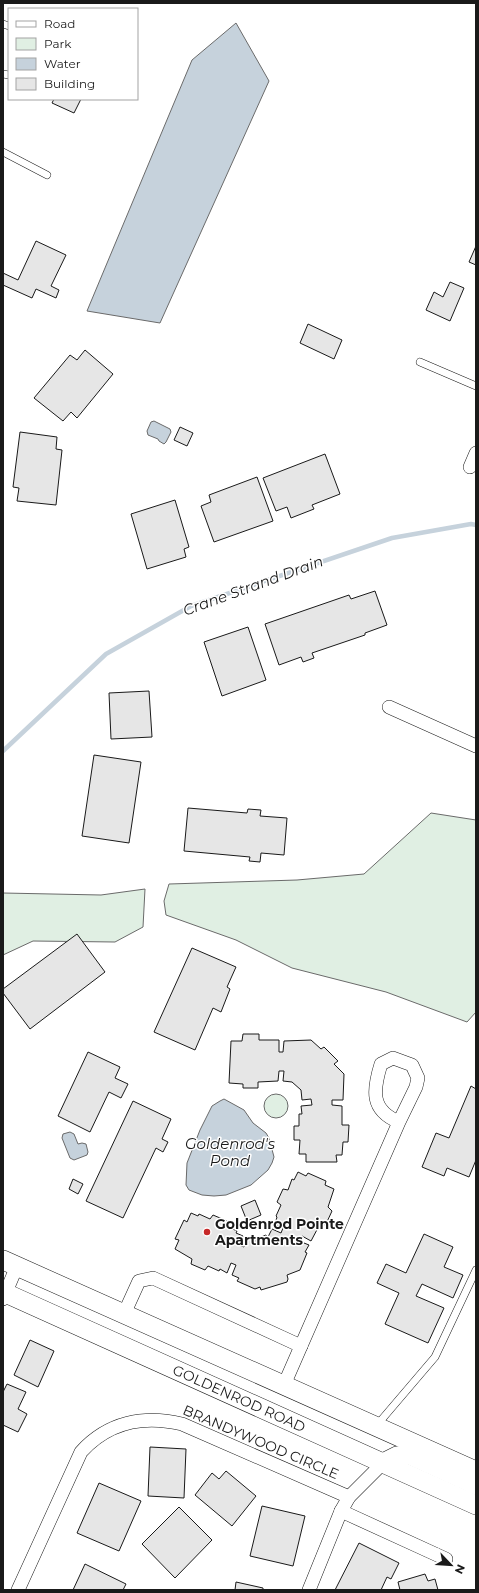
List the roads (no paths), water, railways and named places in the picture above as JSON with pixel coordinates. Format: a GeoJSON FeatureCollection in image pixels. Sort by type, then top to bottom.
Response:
{"type":"FeatureCollection","features":[{"type":"Feature","properties":{"kind":"main road"},"geometry":{"type":"LineString","coordinates":[[10,1263],[476,1471]]}},
{"type":"Feature","properties":{"kind":"main road","name":"GOLDENROD ROAD"},"geometry":{"type":"LineString","coordinates":[[4,1295],[476,1505]]}},
{"type":"Feature","properties":{"kind":"main road"},"geometry":{"type":"LineString","coordinates":[[383,1463],[398,1456],[410,1455],[476,1484]]}},
{"type":"Feature","properties":{"kind":"street"},"geometry":{"type":"LineString","coordinates":[[470,467],[476,453]]}},
{"type":"Feature","properties":{"kind":"street"},"geometry":{"type":"LineString","coordinates":[[389,707],[476,746]]}},
{"type":"Feature","properties":{"kind":"street"},"geometry":{"type":"LineString","coordinates":[[284,1385],[399,1122],[416,1087],[418,1078],[412,1065],[393,1058],[381,1064],[376,1082],[376,1098],[380,1110],[388,1117],[399,1122]]}},
{"type":"Feature","properties":{"kind":"street"},"geometry":{"type":"LineString","coordinates":[[4,1295],[10,1263]]}},
{"type":"Feature","properties":{"kind":"street"},"geometry":{"type":"LineString","coordinates":[[124,1314],[139,1281],[153,1278],[301,1346]]}},
{"type":"Feature","properties":{"kind":"street","name":"BRANDYWOOD CIRCLE"},"geometry":{"type":"LineString","coordinates":[[18,1590],[81,1452],[91,1441],[107,1431],[126,1423],[157,1420],[182,1424],[350,1497]]}},
{"type":"Feature","properties":{"kind":"street","name":"BRANDYWOOD CIRCLE"},"geometry":{"type":"LineString","coordinates":[[309,1590],[342,1511],[350,1497],[383,1463]]}},
{"type":"Feature","properties":{"kind":"street"},"geometry":{"type":"LineString","coordinates":[[342,1511],[446,1559]]}},
{"type":"Feature","properties":{"kind":"lane"},"geometry":{"type":"LineString","coordinates":[[3,152],[47,175]]}},
{"type":"Feature","properties":{"kind":"lane"},"geometry":{"type":"LineString","coordinates":[[420,362],[476,386]]}},
{"type":"Feature","properties":{"kind":"lane"},"geometry":{"type":"LineString","coordinates":[[376,1426],[435,1357],[476,1270]]}},
{"type":"Feature","properties":{"kind":"water"},"geometry":{"type":"Polygon","coordinates":[[[236,23],[269,81],[160,323],[87,311],[192,60],[236,23]]]}},
{"type":"Feature","properties":{"kind":"water"},"geometry":{"type":"Polygon","coordinates":[[[154,421],[170,429],[171,432],[164,444],[158,439],[148,435],[147,431],[151,422],[154,421]]]}},
{"type":"Feature","properties":{"kind":"water","name":"Goldenrod's Pond"},"geometry":{"type":"Polygon","coordinates":[[[224,1099],[244,1110],[253,1123],[266,1133],[269,1138],[274,1157],[268,1170],[251,1185],[226,1195],[202,1195],[189,1190],[186,1185],[187,1163],[200,1130],[212,1106],[224,1099]]]}},
{"type":"Feature","properties":{"kind":"water"},"geometry":{"type":"Polygon","coordinates":[[[70,1132],[74,1134],[78,1144],[86,1144],[88,1152],[87,1155],[74,1160],[70,1158],[62,1138],[63,1134],[70,1132]]]}},
{"type":"Feature","properties":{"kind":"waterway","name":"Crane Strand Drain"},"geometry":{"type":"LineString","coordinates":[[3,751],[106,654],[191,606],[392,538],[471,524],[476,525]]}},
{"type":"Feature","properties":{"kind":"place","name":"Goldenrod Pointe Apartments"},"geometry":{"type":"Point","coordinates":[207,1232]}}]}
